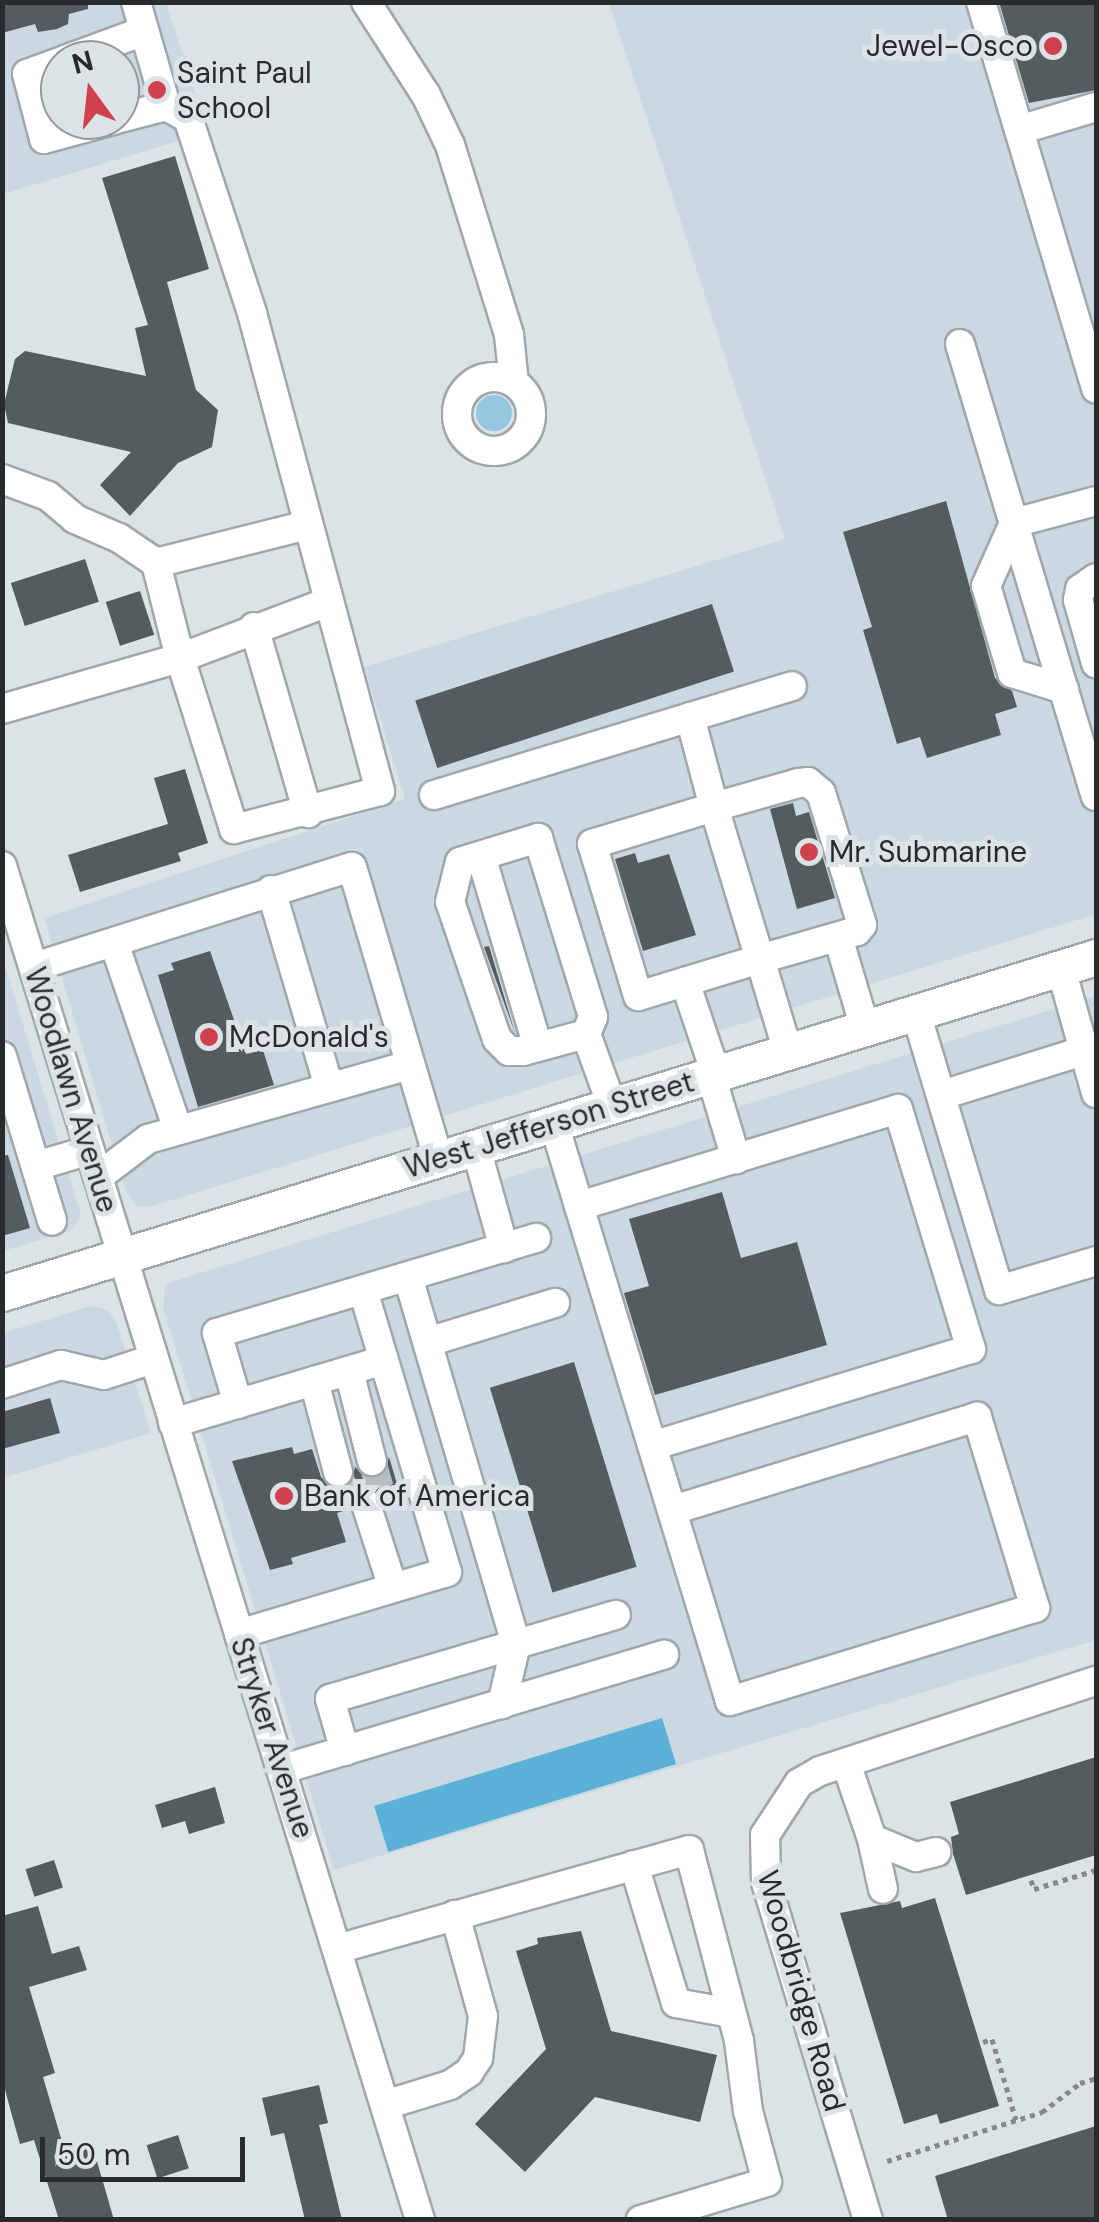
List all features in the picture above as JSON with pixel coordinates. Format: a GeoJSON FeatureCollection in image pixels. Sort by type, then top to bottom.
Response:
{"type":"FeatureCollection","features":[{"type":"Feature","properties":{"kind":"main road","name":"West Jefferson Street"},"geometry":{"type":"LineString","coordinates":[[2,1294],[1096,958]]}},
{"type":"Feature","properties":{"kind":"street"},"geometry":{"type":"LineString","coordinates":[[136,2],[166,106]]}},
{"type":"Feature","properties":{"kind":"street"},"geometry":{"type":"LineString","coordinates":[[366,2],[426,96],[464,180],[509,335],[514,383]]}},
{"type":"Feature","properties":{"kind":"street"},"geometry":{"type":"LineString","coordinates":[[981,2],[1096,389]]}},
{"type":"Feature","properties":{"kind":"street"},"geometry":{"type":"LineString","coordinates":[[119,40],[144,31]]}},
{"type":"Feature","properties":{"kind":"street"},"geometry":{"type":"LineString","coordinates":[[40,69],[27,74],[40,124]]}},
{"type":"Feature","properties":{"kind":"street"},"geometry":{"type":"LineString","coordinates":[[2,479],[48,496],[75,519],[119,538],[156,563],[180,658],[234,829],[380,791],[256,330],[188,118],[166,106],[140,113]]}},
{"type":"Feature","properties":{"kind":"street"},"geometry":{"type":"LineString","coordinates":[[1019,130],[1096,107]]}},
{"type":"Feature","properties":{"kind":"street"},"geometry":{"type":"LineString","coordinates":[[960,344],[1096,796]]}},
{"type":"Feature","properties":{"kind":"street"},"geometry":{"type":"LineString","coordinates":[[1014,523],[1096,502]]}},
{"type":"Feature","properties":{"kind":"street"},"geometry":{"type":"LineString","coordinates":[[1014,523],[986,586],[1012,673],[1064,689]]}},
{"type":"Feature","properties":{"kind":"street"},"geometry":{"type":"LineString","coordinates":[[156,563],[307,525]]}},
{"type":"Feature","properties":{"kind":"street"},"geometry":{"type":"LineString","coordinates":[[1094,579],[1080,589],[1078,600],[1096,663]]}},
{"type":"Feature","properties":{"kind":"street"},"geometry":{"type":"LineString","coordinates":[[2,709],[180,658],[328,602]]}},
{"type":"Feature","properties":{"kind":"street"},"geometry":{"type":"LineString","coordinates":[[254,628],[308,812]]}},
{"type":"Feature","properties":{"kind":"street"},"geometry":{"type":"LineString","coordinates":[[434,795],[792,686]]}},
{"type":"Feature","properties":{"kind":"street"},"geometry":{"type":"LineString","coordinates":[[690,717],[788,1052]]}},
{"type":"Feature","properties":{"kind":"street"},"geometry":{"type":"LineString","coordinates":[[799,783],[815,787],[824,801],[862,925],[857,931],[838,937],[638,996],[592,844],[799,783]]}},
{"type":"Feature","properties":{"kind":"street"},"geometry":{"type":"LineString","coordinates":[[586,1034],[509,1051],[497,1039],[450,902],[460,862],[538,838],[594,1018],[586,1034],[612,1106]]}},
{"type":"Feature","properties":{"kind":"street"},"geometry":{"type":"LineString","coordinates":[[481,856],[538,1047]]}},
{"type":"Feature","properties":{"kind":"street","name":"Woodlawn Avenue"},"geometry":{"type":"LineString","coordinates":[[2,866],[122,1257]]}},
{"type":"Feature","properties":{"kind":"street"},"geometry":{"type":"LineString","coordinates":[[34,967],[352,867],[439,1160]]}},
{"type":"Feature","properties":{"kind":"street"},"geometry":{"type":"LineString","coordinates":[[271,890],[328,1086]]}},
{"type":"Feature","properties":{"kind":"street"},"geometry":{"type":"LineString","coordinates":[[838,937],[866,1028]]}},
{"type":"Feature","properties":{"kind":"street"},"geometry":{"type":"LineString","coordinates":[[114,942],[178,1130]]}},
{"type":"Feature","properties":{"kind":"street"},"geometry":{"type":"LineString","coordinates":[[1060,968],[1090,1049],[1096,1093]]}},
{"type":"Feature","properties":{"kind":"street"},"geometry":{"type":"LineString","coordinates":[[685,982],[736,1158]]}},
{"type":"Feature","properties":{"kind":"street"},"geometry":{"type":"LineString","coordinates":[[916,1013],[998,1290],[1096,1261]]}},
{"type":"Feature","properties":{"kind":"street"},"geometry":{"type":"LineString","coordinates":[[942,1095],[1090,1049]]}},
{"type":"Feature","properties":{"kind":"street"},"geometry":{"type":"LineString","coordinates":[[2,1056],[52,1221]]}},
{"type":"Feature","properties":{"kind":"street"},"geometry":{"type":"LineString","coordinates":[[36,1166],[148,1139],[410,1064]]}},
{"type":"Feature","properties":{"kind":"street"},"geometry":{"type":"LineString","coordinates":[[579,1206],[898,1110],[971,1349],[652,1446]]}},
{"type":"Feature","properties":{"kind":"street"},"geometry":{"type":"LineString","coordinates":[[554,1124],[730,1701],[1035,1608],[977,1417],[672,1510]]}},
{"type":"Feature","properties":{"kind":"street"},"geometry":{"type":"LineString","coordinates":[[91,1154],[148,1139]]}},
{"type":"Feature","properties":{"kind":"street"},"geometry":{"type":"LineString","coordinates":[[476,1148],[504,1248]]}},
{"type":"Feature","properties":{"kind":"street"},"geometry":{"type":"LineString","coordinates":[[238,1404],[217,1333],[536,1238]]}},
{"type":"Feature","properties":{"kind":"street","name":"Stryker Avenue"},"geometry":{"type":"LineString","coordinates":[[122,1257],[284,1769],[420,2220]]}},
{"type":"Feature","properties":{"kind":"street"},"geometry":{"type":"LineString","coordinates":[[408,1276],[516,1644],[502,1704]]}},
{"type":"Feature","properties":{"kind":"street"},"geometry":{"type":"LineString","coordinates":[[239,1634],[447,1572],[363,1290]]}},
{"type":"Feature","properties":{"kind":"street"},"geometry":{"type":"LineString","coordinates":[[428,1342],[555,1303]]}},
{"type":"Feature","properties":{"kind":"street"},"geometry":{"type":"LineString","coordinates":[[2,1384],[61,1365],[104,1375],[154,1359]]}},
{"type":"Feature","properties":{"kind":"street"},"geometry":{"type":"LineString","coordinates":[[173,1423],[384,1360]]}},
{"type":"Feature","properties":{"kind":"street"},"geometry":{"type":"LineString","coordinates":[[331,1376],[355,1466]]}},
{"type":"Feature","properties":{"kind":"street"},"geometry":{"type":"LineString","coordinates":[[367,1504],[392,1588]]}},
{"type":"Feature","properties":{"kind":"street"},"geometry":{"type":"LineString","coordinates":[[345,1751],[330,1699],[616,1615]]}},
{"type":"Feature","properties":{"kind":"street"},"geometry":{"type":"LineString","coordinates":[[284,1769],[664,1655]]}},
{"type":"Feature","properties":{"kind":"street","name":"Woodbridge Road"},"geometry":{"type":"LineString","coordinates":[[868,2220],[766,1883],[765,1835],[799,1783],[846,1763],[1096,1681]]}},
{"type":"Feature","properties":{"kind":"street"},"geometry":{"type":"LineString","coordinates":[[846,1763],[884,1888]]}},
{"type":"Feature","properties":{"kind":"street"},"geometry":{"type":"LineString","coordinates":[[872,1839],[916,1857],[936,1852]]}},
{"type":"Feature","properties":{"kind":"street"},"geometry":{"type":"LineString","coordinates":[[337,1949],[689,1850],[732,2013],[748,2111],[767,2182],[641,2220]]}},
{"type":"Feature","properties":{"kind":"street"},"geometry":{"type":"LineString","coordinates":[[634,1865],[676,2004],[732,2013]]}},
{"type":"Feature","properties":{"kind":"street"},"geometry":{"type":"LineString","coordinates":[[385,2105],[450,2085],[478,2058],[483,2016],[454,1916]]}},
{"type":"Feature","properties":{"kind":"path"},"geometry":{"type":"LineString","coordinates":[[1030,1880],[1034,1889],[1096,1870]]}},
{"type":"Feature","properties":{"kind":"path"},"geometry":{"type":"LineString","coordinates":[[983,2042],[992,2039],[1016,2120]]}},
{"type":"Feature","properties":{"kind":"path"},"geometry":{"type":"LineString","coordinates":[[887,2160],[1042,2112],[1080,2083],[1096,2078]]}},
{"type":"Feature","properties":{"kind":"shaded area","name":"Saint Paul School"},"geometry":{"type":"Polygon","coordinates":[[[3,3],[166,3],[208,132],[3,194],[3,3]]]}},
{"type":"Feature","properties":{"kind":"shaded area"},"geometry":{"type":"Polygon","coordinates":[[[609,3],[1096,3],[1096,914],[153,1206],[137,1206],[126,1192],[44,918],[405,799],[364,667],[785,539],[609,3]]]}},
{"type":"Feature","properties":{"kind":"shaded area"},"geometry":{"type":"Polygon","coordinates":[[[494,395],[506,401],[512,413],[506,425],[494,431],[482,425],[476,413],[482,401],[494,395]]]}},
{"type":"Feature","properties":{"kind":"shaded area"},"geometry":{"type":"Polygon","coordinates":[[[2,956],[81,1215],[70,1231],[3,1251],[2,956]]]}},
{"type":"Feature","properties":{"kind":"shaded area"},"geometry":{"type":"Polygon","coordinates":[[[1096,996],[1096,1640],[334,1870],[163,1307],[165,1287],[1096,996]]]}},
{"type":"Feature","properties":{"kind":"shaded area"},"geometry":{"type":"Polygon","coordinates":[[[91,1306],[108,1310],[116,1322],[151,1433],[3,1478],[3,1333],[91,1306]]]}},
{"type":"Feature","properties":{"kind":"shaded area"},"geometry":{"type":"Polygon","coordinates":[[[662,1718],[676,1764],[388,1852],[374,1806],[662,1718]]]}},
{"type":"Feature","properties":{"kind":"building"},"geometry":{"type":"Polygon","coordinates":[[[2,2],[88,2],[88,9],[69,14],[68,24],[57,29],[38,32],[35,24],[2,33],[2,2]]]}},
{"type":"Feature","properties":{"kind":"building","name":"Jewel-Osco"},"geometry":{"type":"Polygon","coordinates":[[[999,2],[1096,2],[1096,90],[1029,103],[999,2]]]}},
{"type":"Feature","properties":{"kind":"building"},"geometry":{"type":"Polygon","coordinates":[[[175,156],[209,269],[167,282],[196,390],[218,410],[212,447],[178,463],[130,516],[100,485],[131,452],[8,423],[4,404],[15,359],[25,351],[146,376],[135,328],[148,325],[102,178],[175,156]]]}},
{"type":"Feature","properties":{"kind":"building"},"geometry":{"type":"Polygon","coordinates":[[[946,501],[995,678],[1012,691],[1017,707],[995,714],[1001,735],[927,758],[920,737],[897,744],[863,630],[872,627],[843,532],[946,501]]]}},
{"type":"Feature","properties":{"kind":"building"},"geometry":{"type":"Polygon","coordinates":[[[85,559],[99,602],[25,626],[11,583],[85,559]]]}},
{"type":"Feature","properties":{"kind":"building"},"geometry":{"type":"Polygon","coordinates":[[[140,591],[154,635],[120,646],[106,602],[140,591]]]}},
{"type":"Feature","properties":{"kind":"building"},"geometry":{"type":"Polygon","coordinates":[[[712,604],[734,672],[437,768],[415,700],[712,604]]]}},
{"type":"Feature","properties":{"kind":"building"},"geometry":{"type":"Polygon","coordinates":[[[185,769],[208,843],[178,853],[181,861],[80,892],[68,855],[168,824],[154,778],[185,769]]]}},
{"type":"Feature","properties":{"kind":"building","name":"Mr. Submarine"},"geometry":{"type":"Polygon","coordinates":[[[793,803],[796,816],[809,812],[835,898],[797,909],[770,809],[793,803]]]}},
{"type":"Feature","properties":{"kind":"building"},"geometry":{"type":"Polygon","coordinates":[[[635,853],[638,863],[669,854],[696,935],[643,951],[615,859],[635,853]]]}},
{"type":"Feature","properties":{"kind":"building"},"geometry":{"type":"Polygon","coordinates":[[[489,946],[515,1033],[484,947],[489,946]]]}},
{"type":"Feature","properties":{"kind":"building","name":"McDonald's"},"geometry":{"type":"Polygon","coordinates":[[[210,951],[246,1054],[263,1050],[274,1085],[198,1107],[158,975],[174,970],[171,963],[210,951]]]}},
{"type":"Feature","properties":{"kind":"building"},"geometry":{"type":"Polygon","coordinates":[[[8,1155],[30,1228],[2,1236],[2,1156],[8,1155]]]}},
{"type":"Feature","properties":{"kind":"building"},"geometry":{"type":"Polygon","coordinates":[[[722,1192],[741,1258],[797,1242],[827,1345],[655,1395],[624,1293],[649,1286],[629,1219],[722,1192]]]}},
{"type":"Feature","properties":{"kind":"building"},"geometry":{"type":"Polygon","coordinates":[[[574,1362],[637,1567],[552,1592],[490,1388],[574,1362]]]}},
{"type":"Feature","properties":{"kind":"building"},"geometry":{"type":"Polygon","coordinates":[[[50,1398],[60,1433],[2,1449],[2,1412],[50,1398]]]}},
{"type":"Feature","properties":{"kind":"building","name":"Bank of America"},"geometry":{"type":"Polygon","coordinates":[[[292,1447],[294,1454],[312,1449],[321,1477],[334,1489],[351,1484],[355,1467],[368,1478],[383,1474],[389,1457],[400,1494],[383,1499],[371,1487],[360,1488],[349,1499],[349,1509],[337,1513],[346,1542],[291,1558],[293,1564],[270,1570],[232,1461],[292,1447]]]}},
{"type":"Feature","properties":{"kind":"building"},"geometry":{"type":"Polygon","coordinates":[[[1096,1757],[1096,1855],[966,1895],[953,1854],[951,1837],[959,1834],[950,1802],[1096,1757]]]}},
{"type":"Feature","properties":{"kind":"building"},"geometry":{"type":"Polygon","coordinates":[[[215,1787],[225,1823],[189,1834],[185,1821],[162,1828],[155,1805],[215,1787]]]}},
{"type":"Feature","properties":{"kind":"building"},"geometry":{"type":"Polygon","coordinates":[[[54,1860],[63,1888],[34,1897],[25,1869],[54,1860]]]}},
{"type":"Feature","properties":{"kind":"building"},"geometry":{"type":"Polygon","coordinates":[[[935,1898],[999,2106],[940,2124],[937,2114],[904,2124],[840,1913],[900,1901],[902,1908],[935,1898]]]}},
{"type":"Feature","properties":{"kind":"building"},"geometry":{"type":"Polygon","coordinates":[[[38,1906],[52,1954],[79,1946],[87,1970],[29,1987],[55,2073],[43,2077],[65,2152],[92,2144],[114,2220],[59,2220],[34,2140],[20,2144],[2,2078],[2,1916],[38,1906]]]}},
{"type":"Feature","properties":{"kind":"building"},"geometry":{"type":"Polygon","coordinates":[[[581,1931],[611,2031],[717,2055],[700,2122],[595,2097],[525,2172],[475,2124],[546,2049],[516,1951],[538,1944],[537,1938],[581,1931]]]}},
{"type":"Feature","properties":{"kind":"building"},"geometry":{"type":"Polygon","coordinates":[[[319,2085],[328,2123],[319,2125],[342,2220],[305,2220],[284,2133],[271,2136],[262,2098],[319,2085]]]}},
{"type":"Feature","properties":{"kind":"building"},"geometry":{"type":"Polygon","coordinates":[[[1096,2126],[1096,2220],[948,2220],[935,2176],[1096,2126]]]}},
{"type":"Feature","properties":{"kind":"building"},"geometry":{"type":"Polygon","coordinates":[[[178,2135],[189,2168],[157,2178],[147,2145],[178,2135]]]}},
{"type":"Feature","properties":{"kind":"tunnel"},"geometry":{"type":"LineString","coordinates":[[372,1461],[383,1499]]}},
{"type":"Feature","properties":{"kind":"tunnel"},"geometry":{"type":"LineString","coordinates":[[338,1472],[351,1509]]}},
{"type":"Feature","properties":{"kind":"place","name":"Jewel-Osco"},"geometry":{"type":"Point","coordinates":[1053,46]}},
{"type":"Feature","properties":{"kind":"place","name":"Saint Paul School"},"geometry":{"type":"Point","coordinates":[157,90]}},
{"type":"Feature","properties":{"kind":"place","name":"Mr. Submarine"},"geometry":{"type":"Point","coordinates":[809,852]}},
{"type":"Feature","properties":{"kind":"place","name":"McDonald's"},"geometry":{"type":"Point","coordinates":[209,1037]}},
{"type":"Feature","properties":{"kind":"place","name":"Bank of America"},"geometry":{"type":"Point","coordinates":[284,1496]}}]}
